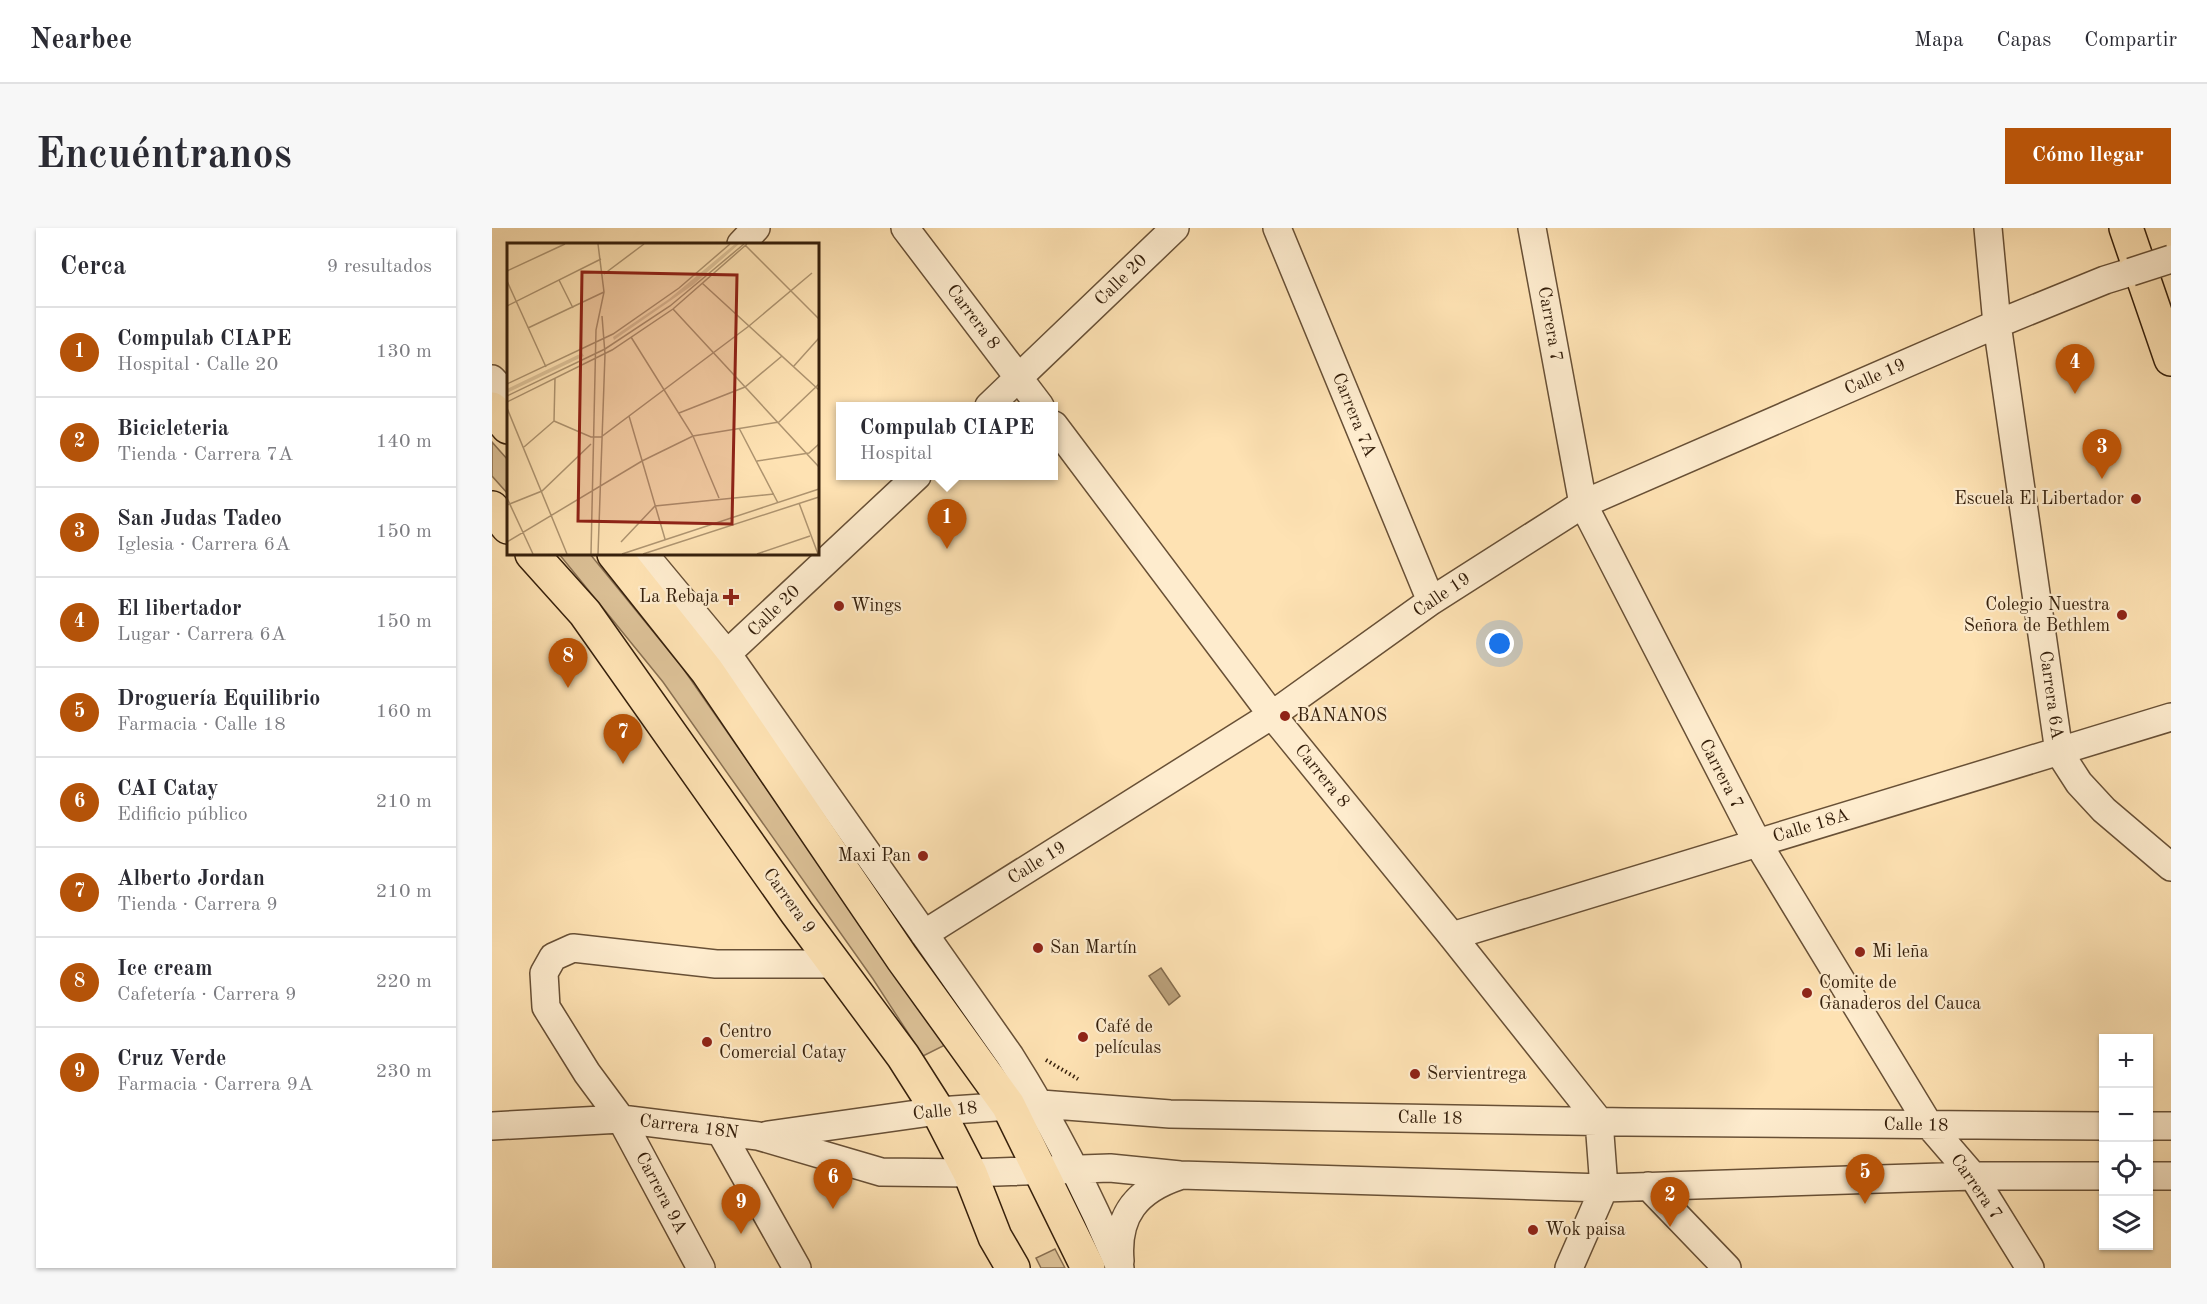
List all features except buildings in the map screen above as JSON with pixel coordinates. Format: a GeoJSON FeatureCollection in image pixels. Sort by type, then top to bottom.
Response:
{"type":"FeatureCollection","features":[{"type":"Feature","properties":{"kind":"main road"},"geometry":{"type":"LineString","coordinates":[[2126,228],[2171,359]]}},
{"type":"Feature","properties":{"kind":"main road"},"geometry":{"type":"LineString","coordinates":[[492,409],[507,426]]}},
{"type":"Feature","properties":{"kind":"main road"},"geometry":{"type":"LineString","coordinates":[[492,508],[507,526]]}},
{"type":"Feature","properties":{"kind":"main road","name":"Carrera 9"},"geometry":{"type":"LineString","coordinates":[[533,555],[585,613],[903,1056],[938,1111],[970,1173],[996,1252],[1013,1268]]}},
{"type":"Feature","properties":{"kind":"main road"},"geometry":{"type":"LineString","coordinates":[[615,555],[718,663],[902,958],[1008,1105],[1088,1268]]}},
{"type":"Feature","properties":{"kind":"street"},"geometry":{"type":"LineString","coordinates":[[742,243],[756,228]]}},
{"type":"Feature","properties":{"kind":"street","name":"Carrera 8"},"geometry":{"type":"LineString","coordinates":[[906,228],[1037,402]]}},
{"type":"Feature","properties":{"kind":"street","name":"Calle 20"},"geometry":{"type":"LineString","coordinates":[[993,402],[1175,228]]}},
{"type":"Feature","properties":{"kind":"street","name":"Carrera 7A"},"geometry":{"type":"LineString","coordinates":[[1277,228],[1431,601]]}},
{"type":"Feature","properties":{"kind":"street","name":"Carrera 7"},"geometry":{"type":"LineString","coordinates":[[1532,228],[1583,504],[1757,842],[1929,1125],[1973,1176],[2030,1268]]}},
{"type":"Feature","properties":{"kind":"street","name":"Carrera 6A"},"geometry":{"type":"LineString","coordinates":[[1988,228],[1997,324],[2059,752],[2079,783],[2104,810],[2171,867]]}},
{"type":"Feature","properties":{"kind":"street","name":"Calle 19"},"geometry":{"type":"LineString","coordinates":[[924,934],[1272,715],[1431,601],[1583,504],[1997,324],[2105,280],[2171,259]]}},
{"type":"Feature","properties":{"kind":"street"},"geometry":{"type":"LineString","coordinates":[[492,379],[507,395]]}},
{"type":"Feature","properties":{"kind":"street","name":"Carrera 8"},"geometry":{"type":"LineString","coordinates":[[1058,432],[1272,715],[1599,1121]]}},
{"type":"Feature","properties":{"kind":"street","name":"Calle 20"},"geometry":{"type":"LineString","coordinates":[[718,663],[912,480]]}},
{"type":"Feature","properties":{"kind":"street"},"geometry":{"type":"LineString","coordinates":[[645,555],[718,663],[924,934],[1011,1056],[1041,1104],[1076,1169],[1120,1268]]}},
{"type":"Feature","properties":{"kind":"street","name":"Calle 18A"},"geometry":{"type":"LineString","coordinates":[[1452,936],[2171,717]]}},
{"type":"Feature","properties":{"kind":"street","name":"Carrera 9A"},"geometry":{"type":"LineString","coordinates":[[701,1268],[621,1119],[588,1073],[546,1007],[544,973],[553,957],[573,948],[716,964],[835,964]]}},
{"type":"Feature","properties":{"kind":"street","name":"Calle 18"},"geometry":{"type":"LineString","coordinates":[[758,1136],[938,1111],[1041,1104],[1170,1114],[2099,1126]]}},
{"type":"Feature","properties":{"kind":"street","name":"Carrera 18N"},"geometry":{"type":"LineString","coordinates":[[495,1122],[621,1119],[758,1136],[881,1172],[970,1173]]}},
{"type":"Feature","properties":{"kind":"street"},"geometry":{"type":"LineString","coordinates":[[1569,1268],[1604,1188],[1599,1121]]}},
{"type":"Feature","properties":{"kind":"street"},"geometry":{"type":"LineString","coordinates":[[2153,1126],[2171,1126]]}},
{"type":"Feature","properties":{"kind":"street"},"geometry":{"type":"LineString","coordinates":[[720,1131],[797,1268]]}},
{"type":"Feature","properties":{"kind":"street"},"geometry":{"type":"LineString","coordinates":[[970,1173],[1110,1168],[1180,1175],[1604,1188],[1973,1176],[2099,1176]]}},
{"type":"Feature","properties":{"kind":"street"},"geometry":{"type":"LineString","coordinates":[[1120,1268],[1118,1244],[1124,1219],[1138,1198],[1157,1183],[1180,1175]]}},
{"type":"Feature","properties":{"kind":"street"},"geometry":{"type":"LineString","coordinates":[[2153,1176],[2171,1176]]}},
{"type":"Feature","properties":{"kind":"street"},"geometry":{"type":"LineString","coordinates":[[1648,1186],[1727,1268]]}},
{"type":"Feature","properties":{"kind":"shaded area"},"geometry":{"type":"Polygon","coordinates":[[[492,442],[507,459],[507,493],[492,476],[492,442]]]}},
{"type":"Feature","properties":{"kind":"shaded area"},"geometry":{"type":"Polygon","coordinates":[[[560,555],[591,555],[682,667],[945,1045],[923,1056],[873,979],[663,682],[560,555]]]}},
{"type":"Feature","properties":{"kind":"shaded area"},"geometry":{"type":"Polygon","coordinates":[[[1161,968],[1180,996],[1169,1005],[1149,976],[1161,968]]]}},
{"type":"Feature","properties":{"kind":"shaded area"},"geometry":{"type":"Polygon","coordinates":[[[1055,1249],[1065,1268],[1041,1268],[1036,1258],[1055,1249]]]}},
{"type":"Feature","properties":{"kind":"place","name":"El libertador"},"geometry":{"type":"Point","coordinates":[2075,394]}},
{"type":"Feature","properties":{"kind":"place","name":"San Judas Tadeo"},"geometry":{"type":"Point","coordinates":[2102,479]}},
{"type":"Feature","properties":{"kind":"place","name":"Escuela El Libertador"},"geometry":{"type":"Point","coordinates":[2136,499]}},
{"type":"Feature","properties":{"kind":"place","name":"Compulab CIAPE"},"geometry":{"type":"Point","coordinates":[947,549]}},
{"type":"Feature","properties":{"kind":"place","name":"La Rebaja"},"geometry":{"type":"Point","coordinates":[731,597]}},
{"type":"Feature","properties":{"kind":"place","name":"Wings"},"geometry":{"type":"Point","coordinates":[839,606]}},
{"type":"Feature","properties":{"kind":"place","name":"Colegio Nuestra Señora de Bethlem"},"geometry":{"type":"Point","coordinates":[2122,615]}},
{"type":"Feature","properties":{"kind":"place","name":"Ice cream"},"geometry":{"type":"Point","coordinates":[568,688]}},
{"type":"Feature","properties":{"kind":"place","name":"BANANOS"},"geometry":{"type":"Point","coordinates":[1285,716]}},
{"type":"Feature","properties":{"kind":"place","name":"Alberto Jordan"},"geometry":{"type":"Point","coordinates":[623,764]}},
{"type":"Feature","properties":{"kind":"place","name":"Maxi Pan"},"geometry":{"type":"Point","coordinates":[923,856]}},
{"type":"Feature","properties":{"kind":"place","name":"San Martín"},"geometry":{"type":"Point","coordinates":[1038,948]}},
{"type":"Feature","properties":{"kind":"place","name":"Mi leña"},"geometry":{"type":"Point","coordinates":[1860,952]}},
{"type":"Feature","properties":{"kind":"place","name":"Comite de Ganaderos del Cauca"},"geometry":{"type":"Point","coordinates":[1807,993]}},
{"type":"Feature","properties":{"kind":"place","name":"Café de películas"},"geometry":{"type":"Point","coordinates":[1083,1037]}},
{"type":"Feature","properties":{"kind":"place","name":"Centro Comercial Catay"},"geometry":{"type":"Point","coordinates":[707,1042]}},
{"type":"Feature","properties":{"kind":"place","name":"Servientrega"},"geometry":{"type":"Point","coordinates":[1415,1074]}},
{"type":"Feature","properties":{"kind":"place","name":"Droguería Equilibrio"},"geometry":{"type":"Point","coordinates":[1865,1204]}},
{"type":"Feature","properties":{"kind":"place","name":"CAI Catay"},"geometry":{"type":"Point","coordinates":[833,1209]}},
{"type":"Feature","properties":{"kind":"place","name":"Bicicleteria"},"geometry":{"type":"Point","coordinates":[1670,1227]}},
{"type":"Feature","properties":{"kind":"place","name":"Wok paisa"},"geometry":{"type":"Point","coordinates":[1533,1230]}},
{"type":"Feature","properties":{"kind":"place","name":"Cruz Verde"},"geometry":{"type":"Point","coordinates":[741,1234]}}]}
